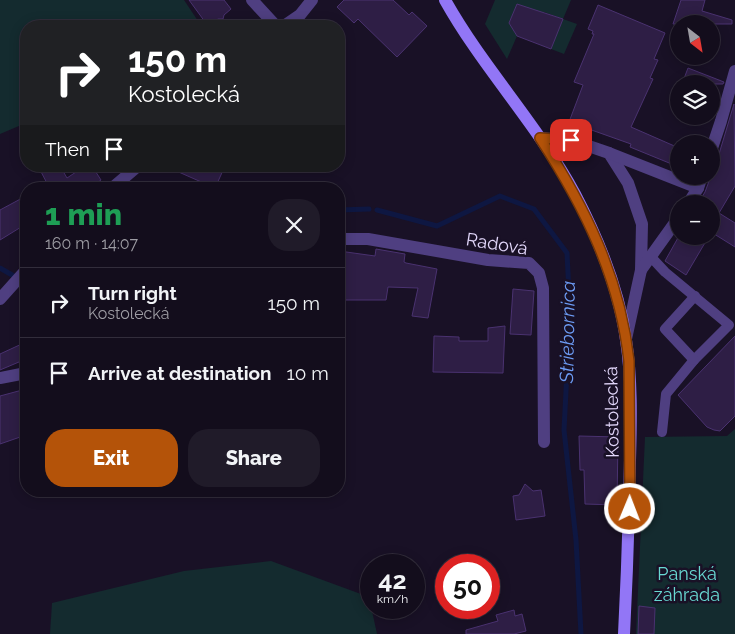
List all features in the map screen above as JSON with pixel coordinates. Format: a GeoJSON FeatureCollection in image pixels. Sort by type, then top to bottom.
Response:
{"type":"FeatureCollection","features":[{"type":"Feature","properties":{"kind":"main road","name":"Kostolecká"},"geometry":{"type":"LineString","coordinates":[[444,0],[474,46],[540,138],[575,194],[602,251],[617,294],[626,339],[630,388],[628,545],[624,634]]}},
{"type":"Feature","properties":{"kind":"street"},"geometry":{"type":"LineString","coordinates":[[252,0],[270,20]]}},
{"type":"Feature","properties":{"kind":"street"},"geometry":{"type":"LineString","coordinates":[[293,20],[300,15],[312,0]]}},
{"type":"Feature","properties":{"kind":"street"},"geometry":{"type":"LineString","coordinates":[[716,135],[735,71]]}},
{"type":"Feature","properties":{"kind":"street"},"geometry":{"type":"LineString","coordinates":[[540,138],[571,140],[670,172]]}},
{"type":"Feature","properties":{"kind":"street","name":"Kostolecká"},"geometry":{"type":"LineString","coordinates":[[609,153],[628,184],[642,224],[641,270],[626,339]]}},
{"type":"Feature","properties":{"kind":"street"},"geometry":{"type":"LineString","coordinates":[[119,182],[131,172]]}},
{"type":"Feature","properties":{"kind":"street","name":"Kostolecká"},"geometry":{"type":"LineString","coordinates":[[641,270],[670,230]]}},
{"type":"Feature","properties":{"kind":"street","name":"Radová"},"geometry":{"type":"LineString","coordinates":[[345,239],[368,239],[488,260],[529,262],[539,272],[544,288],[544,442]]}},
{"type":"Feature","properties":{"kind":"street"},"geometry":{"type":"LineString","coordinates":[[0,299],[20,277]]}},
{"type":"Feature","properties":{"kind":"street"},"geometry":{"type":"LineString","coordinates":[[0,378],[20,374]]}},
{"type":"Feature","properties":{"kind":"lane"},"geometry":{"type":"LineString","coordinates":[[651,258],[729,325],[694,360],[666,394],[662,432]]}},
{"type":"Feature","properties":{"kind":"lane"},"geometry":{"type":"LineString","coordinates":[[694,360],[665,329],[695,296]]}},
{"type":"Feature","properties":{"kind":"green space"},"geometry":{"type":"Polygon","coordinates":[[[0,0],[184,0],[197,20],[20,20],[20,126],[0,134],[0,0]]]}},
{"type":"Feature","properties":{"kind":"green space"},"geometry":{"type":"Polygon","coordinates":[[[495,0],[571,0],[563,19],[544,12],[542,17],[530,9],[517,4],[509,23],[517,36],[507,59],[485,24],[495,0]]]}},
{"type":"Feature","properties":{"kind":"green space"},"geometry":{"type":"Polygon","coordinates":[[[563,19],[577,24],[564,54],[551,49],[563,19]]]}},
{"type":"Feature","properties":{"kind":"green space","name":"Panská záhrada"},"geometry":{"type":"Polygon","coordinates":[[[735,429],[735,634],[636,634],[645,437],[727,436],[735,429]]]}},
{"type":"Feature","properties":{"kind":"green space"},"geometry":{"type":"Polygon","coordinates":[[[271,561],[360,594],[360,619],[374,619],[377,634],[50,634],[52,603],[184,571],[271,561]]]}},
{"type":"Feature","properties":{"kind":"building"},"geometry":{"type":"Polygon","coordinates":[[[189,0],[224,0],[231,9],[224,15],[223,19],[204,20],[189,0]]]}},
{"type":"Feature","properties":{"kind":"building"},"geometry":{"type":"Polygon","coordinates":[[[344,0],[393,0],[409,15],[412,12],[427,26],[397,57],[358,19],[354,23],[337,7],[344,0]]]}},
{"type":"Feature","properties":{"kind":"building"},"geometry":{"type":"Polygon","coordinates":[[[681,0],[705,0],[702,11],[715,15],[676,15],[681,0]]]}},
{"type":"Feature","properties":{"kind":"building"},"geometry":{"type":"Polygon","coordinates":[[[517,4],[563,19],[551,49],[517,36],[509,23],[517,4]]]}},
{"type":"Feature","properties":{"kind":"building"},"geometry":{"type":"Polygon","coordinates":[[[598,5],[665,33],[654,59],[658,60],[650,78],[653,79],[631,127],[670,144],[670,163],[630,147],[631,144],[569,122],[583,85],[574,82],[594,34],[592,34],[593,31],[588,29],[598,5]]]}},
{"type":"Feature","properties":{"kind":"building"},"geometry":{"type":"Polygon","coordinates":[[[720,16],[732,20],[732,24],[720,24],[720,16]]]}},
{"type":"Feature","properties":{"kind":"building"},"geometry":{"type":"Polygon","coordinates":[[[688,68],[706,75],[685,75],[688,68]]]}},
{"type":"Feature","properties":{"kind":"building"},"geometry":{"type":"Polygon","coordinates":[[[734,104],[735,186],[720,211],[720,195],[703,195],[708,185],[720,185],[720,151],[734,104]]]}},
{"type":"Feature","properties":{"kind":"building"},"geometry":{"type":"Polygon","coordinates":[[[41,172],[64,172],[67,178],[76,172],[96,172],[101,180],[98,182],[46,182],[41,172]]]}},
{"type":"Feature","properties":{"kind":"building"},"geometry":{"type":"Polygon","coordinates":[[[179,172],[222,172],[218,182],[201,182],[179,172]]]}},
{"type":"Feature","properties":{"kind":"building"},"geometry":{"type":"Polygon","coordinates":[[[20,199],[20,228],[0,240],[0,210],[20,199]]]}},
{"type":"Feature","properties":{"kind":"building"},"geometry":{"type":"Polygon","coordinates":[[[720,214],[735,223],[735,247],[720,238],[720,214]]]}},
{"type":"Feature","properties":{"kind":"building"},"geometry":{"type":"Polygon","coordinates":[[[674,245],[704,245],[686,275],[665,261],[674,245]]]}},
{"type":"Feature","properties":{"kind":"building"},"geometry":{"type":"Polygon","coordinates":[[[376,249],[405,254],[404,262],[406,263],[437,269],[428,318],[412,316],[418,288],[388,287],[386,300],[345,300],[345,252],[375,256],[376,249]]]}},
{"type":"Feature","properties":{"kind":"building"},"geometry":{"type":"Polygon","coordinates":[[[513,289],[534,291],[531,335],[510,334],[513,289]]]}},
{"type":"Feature","properties":{"kind":"building"},"geometry":{"type":"Polygon","coordinates":[[[505,326],[503,373],[433,372],[434,336],[459,337],[459,341],[488,341],[488,328],[505,326]]]}},
{"type":"Feature","properties":{"kind":"building"},"geometry":{"type":"Polygon","coordinates":[[[735,336],[735,416],[720,431],[714,430],[707,427],[678,395],[735,336]]]}},
{"type":"Feature","properties":{"kind":"building"},"geometry":{"type":"Polygon","coordinates":[[[20,345],[20,362],[0,370],[0,354],[20,345]]]}},
{"type":"Feature","properties":{"kind":"building"},"geometry":{"type":"Polygon","coordinates":[[[20,391],[20,437],[0,444],[0,396],[20,391]]]}},
{"type":"Feature","properties":{"kind":"building"},"geometry":{"type":"Polygon","coordinates":[[[579,436],[618,437],[617,505],[585,504],[584,470],[580,470],[579,436]]]}},
{"type":"Feature","properties":{"kind":"building"},"geometry":{"type":"Polygon","coordinates":[[[525,484],[533,491],[541,490],[545,516],[516,520],[513,496],[519,495],[525,484]]]}},
{"type":"Feature","properties":{"kind":"building"},"geometry":{"type":"Polygon","coordinates":[[[639,606],[655,608],[654,634],[638,634],[639,606]]]}},
{"type":"Feature","properties":{"kind":"building"},"geometry":{"type":"Polygon","coordinates":[[[514,610],[515,616],[522,614],[526,631],[514,634],[466,634],[466,630],[498,621],[500,614],[514,610]]]}},
{"type":"Feature","properties":{"kind":"waterway","name":"Striebornica"},"geometry":{"type":"LineString","coordinates":[[377,210],[437,226],[500,196],[534,209],[567,253],[570,313],[564,430],[576,540],[581,634]]}},
{"type":"Feature","properties":{"kind":"waterway","name":"Striebornica"},"geometry":{"type":"LineString","coordinates":[[345,210],[369,209]]}},
{"type":"Feature","properties":{"kind":"waterway","name":"Striebornica"},"geometry":{"type":"LineString","coordinates":[[0,268],[20,280]]}},
{"type":"Feature","properties":{"kind":"route"},"geometry":{"type":"LineString","coordinates":[[571,140],[540,138],[575,194],[602,251],[617,294],[629,361],[630,509]]}}]}
